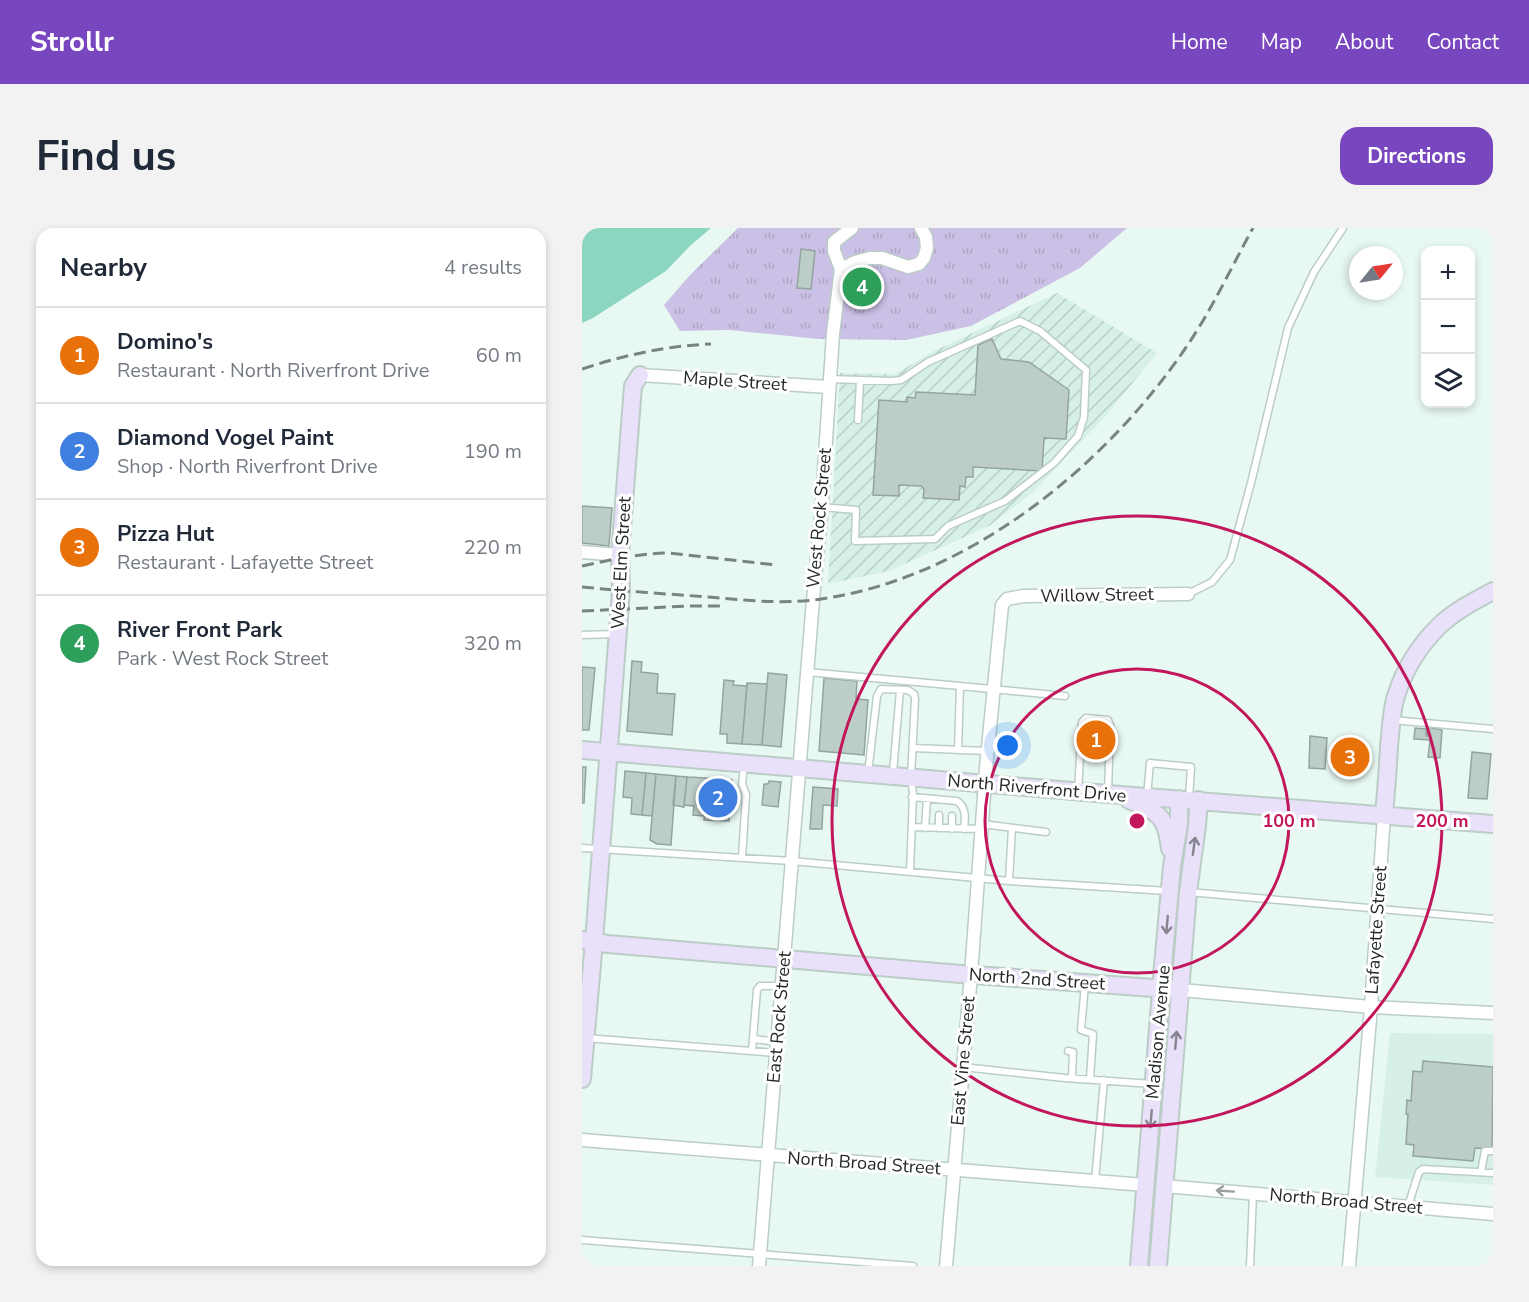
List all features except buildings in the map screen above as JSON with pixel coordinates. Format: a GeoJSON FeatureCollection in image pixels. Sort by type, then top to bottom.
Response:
{"type":"FeatureCollection","features":[{"type":"Feature","properties":{"kind":"main road","name":"West Elm Street"},"geometry":{"type":"LineString","coordinates":[[582,1079],[586,1038],[588,941],[601,850],[621,590],[620,555],[633,386],[640,375]]}},
{"type":"Feature","properties":{"kind":"main road","name":"Lafayette Street"},"geometry":{"type":"LineString","coordinates":[[1384,815],[1391,720],[1395,698],[1402,680],[1420,649],[1440,626],[1455,613],[1493,591]]}},
{"type":"Feature","properties":{"kind":"main road","name":"North Riverfront Drive"},"geometry":{"type":"LineString","coordinates":[[582,750],[1493,824]]}},
{"type":"Feature","properties":{"kind":"main road"},"geometry":{"type":"LineString","coordinates":[[1111,794],[1149,809],[1161,817],[1167,830],[1172,866]]}},
{"type":"Feature","properties":{"kind":"main road","name":"Madison Avenue"},"geometry":{"type":"LineString","coordinates":[[1139,1266],[1172,866],[1179,824],[1189,800]]}},
{"type":"Feature","properties":{"kind":"main road","name":"Madison Avenue"},"geometry":{"type":"LineString","coordinates":[[1158,1266],[1188,892],[1197,826],[1189,800]]}},
{"type":"Feature","properties":{"kind":"main road","name":"North 2nd Street"},"geometry":{"type":"LineString","coordinates":[[588,941],[971,975],[1181,990]]}},
{"type":"Feature","properties":{"kind":"street","name":"West Rock Street"},"geometry":{"type":"LineString","coordinates":[[799,767],[822,507],[833,334],[841,269],[834,251],[834,242],[852,228]]}},
{"type":"Feature","properties":{"kind":"street"},"geometry":{"type":"LineString","coordinates":[[841,269],[870,258],[882,258],[908,267],[919,264],[927,248],[926,237],[921,228]]}},
{"type":"Feature","properties":{"kind":"street","name":"Maple Street"},"geometry":{"type":"LineString","coordinates":[[640,375],[830,383]]}},
{"type":"Feature","properties":{"kind":"street"},"geometry":{"type":"LineString","coordinates":[[582,552],[620,555]]}},
{"type":"Feature","properties":{"kind":"street","name":"Willow Street"},"geometry":{"type":"LineString","coordinates":[[1007,599],[1023,596],[1188,594]]}},
{"type":"Feature","properties":{"kind":"street","name":"East Vine Street"},"geometry":{"type":"LineString","coordinates":[[946,1266],[993,689],[1002,605],[1007,599]]}},
{"type":"Feature","properties":{"kind":"street","name":"East Rock Street"},"geometry":{"type":"LineString","coordinates":[[759,1260],[799,767]]}},
{"type":"Feature","properties":{"kind":"street","name":"Lafayette Street"},"geometry":{"type":"LineString","coordinates":[[1349,1266],[1371,1006],[1384,815]]}},
{"type":"Feature","properties":{"kind":"street","name":"North 2nd Street"},"geometry":{"type":"LineString","coordinates":[[1181,990],[1371,1006],[1493,1013]]}},
{"type":"Feature","properties":{"kind":"street","name":"North Broad Street"},"geometry":{"type":"LineString","coordinates":[[582,1140],[1145,1185]]}},
{"type":"Feature","properties":{"kind":"street","name":"North Broad Street"},"geometry":{"type":"LineString","coordinates":[[1164,1186],[1493,1214]]}},
{"type":"Feature","properties":{"kind":"lane"},"geometry":{"type":"LineString","coordinates":[[1188,594],[1212,582],[1230,560],[1288,328],[1314,272],[1343,228]]}},
{"type":"Feature","properties":{"kind":"lane"},"geometry":{"type":"LineString","coordinates":[[822,507],[856,510],[855,541],[934,539],[948,526],[1005,501],[1054,463],[1078,436],[1084,417],[1086,370],[1040,331],[1020,321],[928,362],[901,380],[830,383]]}},
{"type":"Feature","properties":{"kind":"lane"},"geometry":{"type":"LineString","coordinates":[[858,420],[860,380]]}},
{"type":"Feature","properties":{"kind":"lane"},"geometry":{"type":"LineString","coordinates":[[582,635],[617,634]]}},
{"type":"Feature","properties":{"kind":"lane"},"geometry":{"type":"LineString","coordinates":[[807,672],[1065,696]]}},
{"type":"Feature","properties":{"kind":"lane"},"geometry":{"type":"LineString","coordinates":[[958,750],[960,686]]}},
{"type":"Feature","properties":{"kind":"lane"},"geometry":{"type":"LineString","coordinates":[[868,773],[877,696],[881,689],[908,690],[914,694],[915,699],[910,872]]}},
{"type":"Feature","properties":{"kind":"lane"},"geometry":{"type":"LineString","coordinates":[[893,776],[900,690]]}},
{"type":"Feature","properties":{"kind":"lane"},"geometry":{"type":"LineString","coordinates":[[1078,791],[1082,722],[1086,718],[1108,720],[1111,794]]}},
{"type":"Feature","properties":{"kind":"lane"},"geometry":{"type":"LineString","coordinates":[[1391,720],[1493,729]]}},
{"type":"Feature","properties":{"kind":"lane"},"geometry":{"type":"LineString","coordinates":[[913,748],[988,751]]}},
{"type":"Feature","properties":{"kind":"lane"},"geometry":{"type":"LineString","coordinates":[[742,858],[746,794],[742,784],[744,763]]}},
{"type":"Feature","properties":{"kind":"lane"},"geometry":{"type":"LineString","coordinates":[[1147,797],[1150,763],[1191,767],[1189,800]]}},
{"type":"Feature","properties":{"kind":"lane"},"geometry":{"type":"LineString","coordinates":[[912,797],[951,803],[957,801],[965,813],[964,829]]}},
{"type":"Feature","properties":{"kind":"lane"},"geometry":{"type":"LineString","coordinates":[[925,828],[927,799]]}},
{"type":"Feature","properties":{"kind":"lane"},"geometry":{"type":"LineString","coordinates":[[939,815],[939,828]]}},
{"type":"Feature","properties":{"kind":"lane"},"geometry":{"type":"LineString","coordinates":[[952,816],[952,829]]}},
{"type":"Feature","properties":{"kind":"lane"},"geometry":{"type":"LineString","coordinates":[[912,827],[1012,828],[1046,832]]}},
{"type":"Feature","properties":{"kind":"lane"},"geometry":{"type":"LineString","coordinates":[[1009,881],[1012,828]]}},
{"type":"Feature","properties":{"kind":"lane"},"geometry":{"type":"LineString","coordinates":[[582,848],[792,861],[1009,881],[1170,891]]}},
{"type":"Feature","properties":{"kind":"lane"},"geometry":{"type":"LineString","coordinates":[[1188,892],[1493,919]]}},
{"type":"Feature","properties":{"kind":"lane"},"geometry":{"type":"LineString","coordinates":[[1085,982],[1081,1030],[1093,1034],[1089,1079]]}},
{"type":"Feature","properties":{"kind":"lane"},"geometry":{"type":"LineString","coordinates":[[752,1051],[757,990],[764,985],[782,986]]}},
{"type":"Feature","properties":{"kind":"lane"},"geometry":{"type":"LineString","coordinates":[[586,1038],[752,1051],[776,1047]]}},
{"type":"Feature","properties":{"kind":"lane"},"geometry":{"type":"LineString","coordinates":[[754,1039],[776,1047]]}},
{"type":"Feature","properties":{"kind":"lane"},"geometry":{"type":"LineString","coordinates":[[1068,1051],[1074,1052],[1072,1078]]}},
{"type":"Feature","properties":{"kind":"lane"},"geometry":{"type":"LineString","coordinates":[[963,1067],[1153,1084]]}},
{"type":"Feature","properties":{"kind":"lane"},"geometry":{"type":"LineString","coordinates":[[1095,1181],[1104,1080]]}},
{"type":"Feature","properties":{"kind":"lane"},"geometry":{"type":"LineString","coordinates":[[1481,1172],[1485,1151],[1493,1151]]}},
{"type":"Feature","properties":{"kind":"lane"},"geometry":{"type":"LineString","coordinates":[[1408,1206],[1419,1172],[1423,1169],[1493,1173]]}},
{"type":"Feature","properties":{"kind":"lane"},"geometry":{"type":"LineString","coordinates":[[1250,1266],[1253,1193]]}},
{"type":"Feature","properties":{"kind":"lane"},"geometry":{"type":"LineString","coordinates":[[582,1240],[759,1260],[913,1266]]}},
{"type":"Feature","properties":{"kind":"shaded area"},"geometry":{"type":"Polygon","coordinates":[[[582,228],[711,228],[666,271],[582,323],[582,228]]]}},
{"type":"Feature","properties":{"kind":"shaded area"},"geometry":{"type":"Polygon","coordinates":[[[1057,293],[1157,353],[1104,418],[1032,493],[989,526],[889,571],[828,584],[840,373],[895,374],[934,351],[1057,293]]]}},
{"type":"Feature","properties":{"kind":"shaded area"},"geometry":{"type":"Polygon","coordinates":[[[1390,1033],[1493,1034],[1493,1185],[1375,1177],[1390,1033]]]}},
{"type":"Feature","properties":{"kind":"green space"},"geometry":{"type":"Polygon","coordinates":[[[738,228],[1127,228],[1080,268],[971,326],[906,340],[819,339],[729,330],[680,331],[664,305],[690,275],[738,228]]]}},
{"type":"Feature","properties":{"kind":"railway"},"geometry":{"type":"LineString","coordinates":[[582,587],[761,601],[813,600],[869,589],[924,570],[977,543],[1027,511],[1074,474],[1117,433],[1155,389],[1189,343],[1253,228]]}},
{"type":"Feature","properties":{"kind":"railway"},"geometry":{"type":"LineString","coordinates":[[582,369],[645,352],[711,344]]}},
{"type":"Feature","properties":{"kind":"railway"},"geometry":{"type":"LineString","coordinates":[[582,566],[658,553],[776,565]]}},
{"type":"Feature","properties":{"kind":"railway"},"geometry":{"type":"LineString","coordinates":[[582,611],[723,606]]}},
{"type":"Feature","properties":{"kind":"place","name":"River Front Park"},"geometry":{"type":"Point","coordinates":[862,287]}},
{"type":"Feature","properties":{"kind":"place","name":"Domino's"},"geometry":{"type":"Point","coordinates":[1096,740]}},
{"type":"Feature","properties":{"kind":"place","name":"Pizza Hut"},"geometry":{"type":"Point","coordinates":[1350,757]}},
{"type":"Feature","properties":{"kind":"place","name":"Diamond Vogel Paint"},"geometry":{"type":"Point","coordinates":[718,798]}}]}
